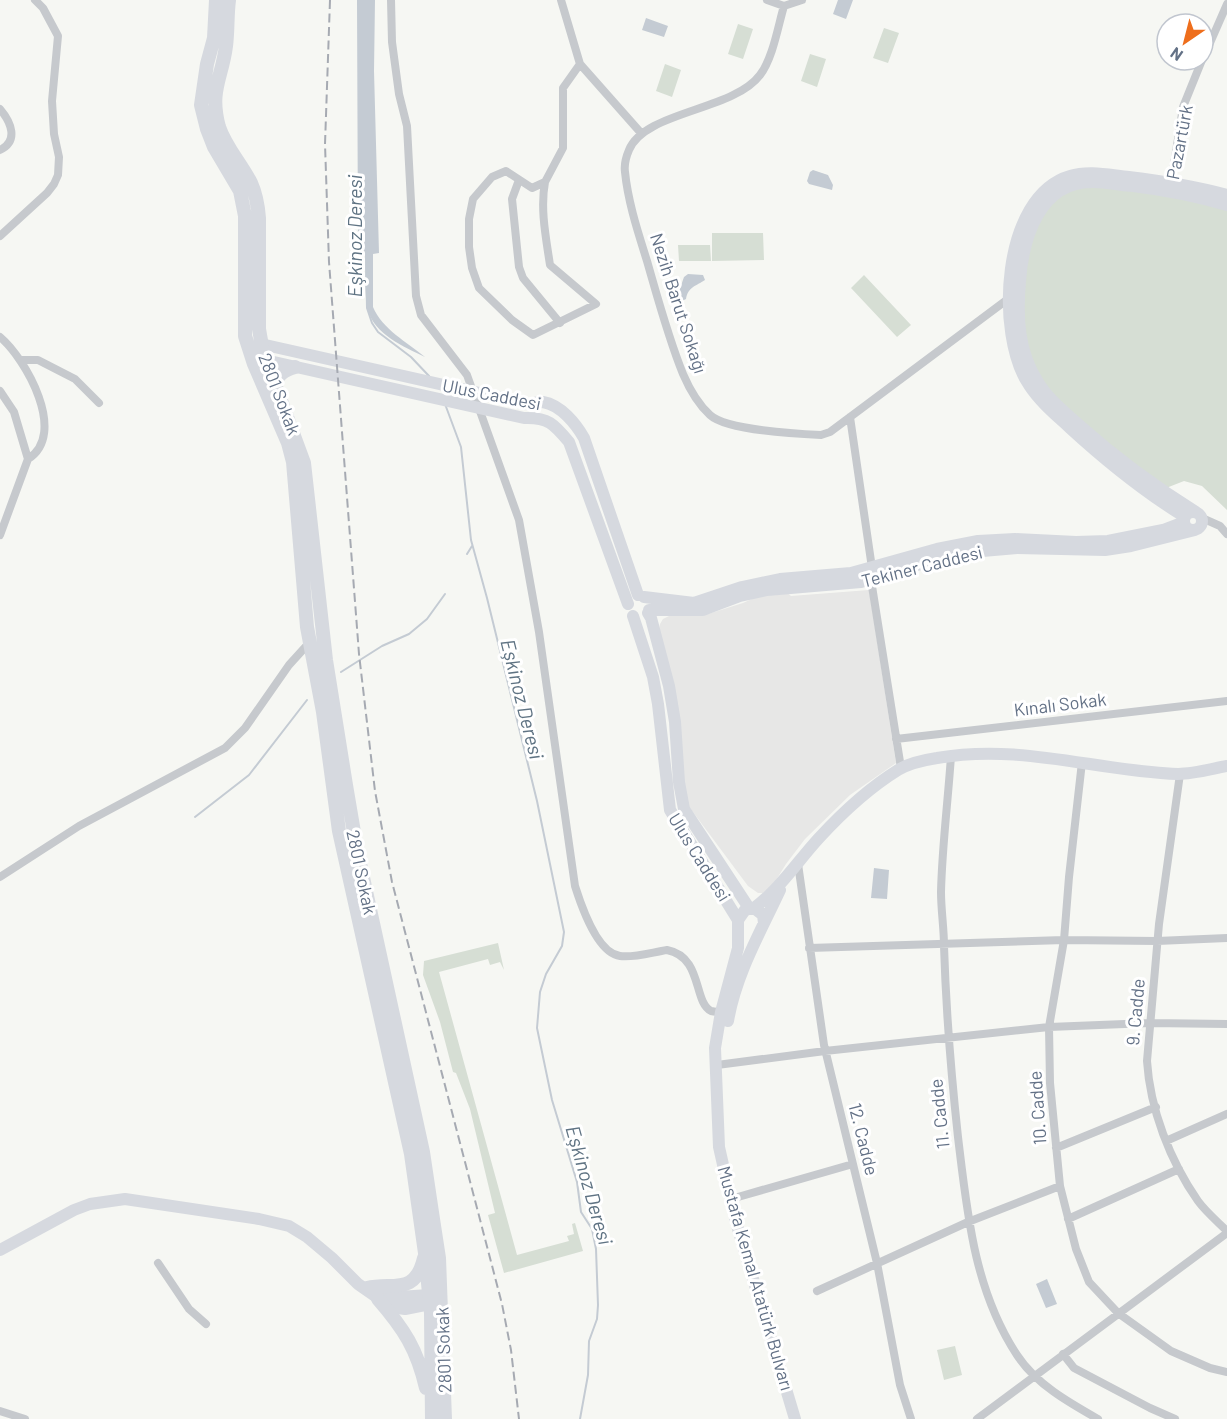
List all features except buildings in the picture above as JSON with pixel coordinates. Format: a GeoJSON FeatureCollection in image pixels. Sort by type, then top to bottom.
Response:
{"type":"FeatureCollection","features":[{"type":"Feature","properties":{"kind":"main road"},"geometry":{"type":"LineString","coordinates":[[216,0],[214,38],[207,64],[201,105],[214,147],[240,190],[245,216],[244,332],[259,355]]}},
{"type":"Feature","properties":{"kind":"main road","name":"2801 Sokak"},"geometry":{"type":"LineString","coordinates":[[229,0],[225,49],[216,83],[217,116],[224,140],[252,185],[257,201],[259,355],[293,462],[309,643],[323,712],[339,831],[411,1154],[433,1298],[445,1419]]}},
{"type":"Feature","properties":{"kind":"main road","name":"2801 Sokak"},"geometry":{"type":"LineString","coordinates":[[259,355],[299,446],[304,463],[329,676],[357,850],[423,1152],[439,1258],[433,1298],[431,1415]]}},
{"type":"Feature","properties":{"kind":"main road"},"geometry":{"type":"LineString","coordinates":[[274,387],[282,373],[295,367]]}},
{"type":"Feature","properties":{"kind":"main road"},"geometry":{"type":"LineString","coordinates":[[309,643],[314,641],[317,643],[321,666],[329,676]]}},
{"type":"Feature","properties":{"kind":"main road"},"geometry":{"type":"LineString","coordinates":[[363,1286],[396,1287],[404,1285],[422,1269],[425,1253]]}},
{"type":"Feature","properties":{"kind":"main road"},"geometry":{"type":"LineString","coordinates":[[378,1299],[400,1324],[414,1350],[423,1374],[431,1415]]}},
{"type":"Feature","properties":{"kind":"street"},"geometry":{"type":"LineString","coordinates":[[0,236],[47,194],[58,175],[59,157],[54,134],[52,101],[57,36],[43,8],[34,0]]}},
{"type":"Feature","properties":{"kind":"street"},"geometry":{"type":"LineString","coordinates":[[391,0],[392,42],[399,94],[407,126],[416,296],[421,315],[467,375],[519,520],[539,632],[569,853],[580,904],[597,938],[612,954],[621,957],[667,950],[681,955],[694,974],[706,1007],[712,1011],[725,1012]]}},
{"type":"Feature","properties":{"kind":"street"},"geometry":{"type":"LineString","coordinates":[[561,0],[579,64],[641,133],[722,100],[753,83],[762,73],[769,56],[784,6]]}},
{"type":"Feature","properties":{"kind":"street"},"geometry":{"type":"LineString","coordinates":[[767,0],[784,6],[802,0]]}},
{"type":"Feature","properties":{"kind":"street","name":"Pazartürk"},"geometry":{"type":"LineString","coordinates":[[1215,32],[1227,4]]}},
{"type":"Feature","properties":{"kind":"street"},"geometry":{"type":"LineString","coordinates":[[545,182],[532,188],[506,171],[492,177],[473,199],[469,219],[472,268],[479,288],[512,320],[533,335],[596,304],[550,264],[543,212],[545,182],[563,148],[563,88],[579,64]]}},
{"type":"Feature","properties":{"kind":"street","name":"Pazartürk"},"geometry":{"type":"LineString","coordinates":[[1166,186],[1183,106],[1197,72]]}},
{"type":"Feature","properties":{"kind":"street"},"geometry":{"type":"LineString","coordinates":[[0,109],[8,118],[12,139],[5,148],[0,150]]}},
{"type":"Feature","properties":{"kind":"street","name":"Nezih Barut Sokağı"},"geometry":{"type":"LineString","coordinates":[[641,133],[629,150],[625,171],[633,214],[664,320],[684,376],[700,404],[710,416],[727,425],[806,434],[821,435],[830,432],[1014,296]]}},
{"type":"Feature","properties":{"kind":"street","name":"Tekiner Caddesi"},"geometry":{"type":"LineString","coordinates":[[1166,186],[1094,173],[1071,175],[1051,185],[1036,199],[1020,233],[1012,267],[1014,296],[1021,342],[1029,365],[1044,390],[1066,413],[1120,460],[1167,494],[1192,517]]}},
{"type":"Feature","properties":{"kind":"street"},"geometry":{"type":"LineString","coordinates":[[519,180],[512,199],[519,267],[523,279],[560,323]]}},
{"type":"Feature","properties":{"kind":"street"},"geometry":{"type":"LineString","coordinates":[[1166,186],[1196,186],[1227,195]]}},
{"type":"Feature","properties":{"kind":"street"},"geometry":{"type":"LineString","coordinates":[[1166,186],[1227,205]]}},
{"type":"Feature","properties":{"kind":"street","name":"Tekiner Caddesi"},"geometry":{"type":"LineString","coordinates":[[1014,296],[1008,314],[1013,349],[1029,386],[1055,414],[1116,469],[1167,505],[1192,517]]}},
{"type":"Feature","properties":{"kind":"street"},"geometry":{"type":"LineString","coordinates":[[0,337],[20,360],[44,409],[45,431],[37,454],[28,459]]}},
{"type":"Feature","properties":{"kind":"street","name":"Ulus Caddesi"},"geometry":{"type":"LineString","coordinates":[[259,355],[296,352],[528,404],[543,402],[554,407],[577,426],[584,438],[637,599]]}},
{"type":"Feature","properties":{"kind":"street","name":"Ulus Caddesi"},"geometry":{"type":"LineString","coordinates":[[259,355],[295,367],[524,418],[541,417],[560,430],[569,442],[637,599],[649,603],[649,611],[669,686],[684,808],[752,908]]}},
{"type":"Feature","properties":{"kind":"street"},"geometry":{"type":"LineString","coordinates":[[20,360],[38,360],[75,380],[99,403]]}},
{"type":"Feature","properties":{"kind":"street"},"geometry":{"type":"LineString","coordinates":[[0,391],[14,412],[28,459],[0,535]]}},
{"type":"Feature","properties":{"kind":"street"},"geometry":{"type":"LineString","coordinates":[[850,417],[901,768]]}},
{"type":"Feature","properties":{"kind":"street"},"geometry":{"type":"LineString","coordinates":[[1165,530],[1172,517],[1167,505]]}},
{"type":"Feature","properties":{"kind":"street"},"geometry":{"type":"LineString","coordinates":[[1192,517],[1220,526],[1227,534]]}},
{"type":"Feature","properties":{"kind":"street","name":"Tekiner Caddesi"},"geometry":{"type":"LineString","coordinates":[[649,611],[703,610],[767,590],[852,584],[937,549],[978,541],[1015,539],[1100,541],[1127,538],[1165,530],[1192,517]]}},
{"type":"Feature","properties":{"kind":"street","name":"Tekiner Caddesi"},"geometry":{"type":"LineString","coordinates":[[637,599],[694,603],[742,586],[769,581],[851,573],[872,574],[984,550],[1017,548],[1105,550],[1195,530],[1187,528],[1192,517]]}},
{"type":"Feature","properties":{"kind":"street","name":"Ulus Caddesi"},"geometry":{"type":"LineString","coordinates":[[637,599],[628,611],[633,616],[653,677],[670,810],[733,910],[738,922]]}},
{"type":"Feature","properties":{"kind":"street"},"geometry":{"type":"LineString","coordinates":[[633,616],[642,617],[649,611]]}},
{"type":"Feature","properties":{"kind":"street"},"geometry":{"type":"LineString","coordinates":[[0,877],[79,826],[225,748],[245,728],[290,665],[309,643]]}},
{"type":"Feature","properties":{"kind":"street","name":"Kınalı Sokak"},"geometry":{"type":"LineString","coordinates":[[897,739],[1227,701]]}},
{"type":"Feature","properties":{"kind":"street"},"geometry":{"type":"LineString","coordinates":[[752,908],[763,915],[762,927],[757,934],[744,932],[738,922],[742,913],[752,908],[783,883],[839,818],[873,788],[901,768],[925,760],[951,756],[1022,754],[1180,774],[1227,766]]}},
{"type":"Feature","properties":{"kind":"street","name":"11. Cadde"},"geometry":{"type":"LineString","coordinates":[[951,756],[941,892],[948,1037],[968,1222],[975,1255],[998,1319],[1018,1357],[1034,1376],[1070,1404],[1098,1419]]}},
{"type":"Feature","properties":{"kind":"street","name":"10. Cadde"},"geometry":{"type":"LineString","coordinates":[[1082,762],[1064,940],[1049,1027],[1050,1083],[1060,1186],[1076,1249],[1089,1282],[1118,1314],[1171,1352],[1210,1368],[1227,1372]]}},
{"type":"Feature","properties":{"kind":"street","name":"9. Cadde"},"geometry":{"type":"LineString","coordinates":[[1180,774],[1157,941],[1147,1061],[1148,1079],[1166,1141],[1179,1169],[1199,1202],[1227,1232]]}},
{"type":"Feature","properties":{"kind":"street","name":"12. Cadde"},"geometry":{"type":"LineString","coordinates":[[798,864],[825,1051],[877,1263],[900,1385],[911,1419]]}},
{"type":"Feature","properties":{"kind":"street","name":"Mustafa Kemal Atatürk Bulvarı"},"geometry":{"type":"LineString","coordinates":[[725,1012],[748,956],[783,883]]}},
{"type":"Feature","properties":{"kind":"street","name":"Mustafa Kemal Atatürk Bulvarı"},"geometry":{"type":"LineString","coordinates":[[738,922],[738,948],[725,1012],[723,1050],[717,1065],[719,1147],[730,1199],[795,1419]]}},
{"type":"Feature","properties":{"kind":"street"},"geometry":{"type":"LineString","coordinates":[[809,948],[1064,940],[1157,941],[1227,938]]}},
{"type":"Feature","properties":{"kind":"street"},"geometry":{"type":"LineString","coordinates":[[717,1065],[1049,1027],[1150,1023],[1227,1024]]}},
{"type":"Feature","properties":{"kind":"street"},"geometry":{"type":"LineString","coordinates":[[1056,1148],[1156,1107]]}},
{"type":"Feature","properties":{"kind":"street"},"geometry":{"type":"LineString","coordinates":[[1166,1141],[1227,1114]]}},
{"type":"Feature","properties":{"kind":"street"},"geometry":{"type":"LineString","coordinates":[[730,1199],[853,1164]]}},
{"type":"Feature","properties":{"kind":"street"},"geometry":{"type":"LineString","coordinates":[[1068,1219],[1179,1169]]}},
{"type":"Feature","properties":{"kind":"street"},"geometry":{"type":"LineString","coordinates":[[817,1291],[968,1222],[1060,1186]]}},
{"type":"Feature","properties":{"kind":"street"},"geometry":{"type":"LineString","coordinates":[[0,1250],[74,1210],[90,1204],[125,1199],[259,1219],[289,1226],[332,1258],[378,1299],[391,1307],[416,1307],[433,1298]]}},
{"type":"Feature","properties":{"kind":"street"},"geometry":{"type":"LineString","coordinates":[[977,1419],[1227,1232]]}},
{"type":"Feature","properties":{"kind":"street"},"geometry":{"type":"LineString","coordinates":[[159,1263],[189,1309],[206,1324]]}},
{"type":"Feature","properties":{"kind":"street"},"geometry":{"type":"LineString","coordinates":[[363,1286],[378,1293],[399,1298],[433,1298]]}},
{"type":"Feature","properties":{"kind":"street"},"geometry":{"type":"LineString","coordinates":[[1063,1354],[1074,1368],[1175,1419]]}},
{"type":"Feature","properties":{"kind":"street"},"geometry":{"type":"LineString","coordinates":[[0,1412],[25,1419]]}},
{"type":"Feature","properties":{"kind":"shaded area"},"geometry":{"type":"Polygon","coordinates":[[[357,0],[375,0],[374,71],[379,253],[373,254],[373,307],[389,329],[425,357],[383,333],[376,326],[368,310],[365,253],[358,251],[357,0]]]}},
{"type":"Feature","properties":{"kind":"shaded area"},"geometry":{"type":"Polygon","coordinates":[[[838,0],[853,0],[846,19],[833,14],[838,0]]]}},
{"type":"Feature","properties":{"kind":"shaded area"},"geometry":{"type":"Polygon","coordinates":[[[646,18],[668,26],[664,37],[642,30],[646,18]]]}},
{"type":"Feature","properties":{"kind":"shaded area"},"geometry":{"type":"Polygon","coordinates":[[[738,24],[753,29],[743,59],[728,54],[738,24]]]}},
{"type":"Feature","properties":{"kind":"shaded area"},"geometry":{"type":"Polygon","coordinates":[[[884,28],[899,33],[888,63],[873,58],[884,28]]]}},
{"type":"Feature","properties":{"kind":"shaded area"},"geometry":{"type":"Polygon","coordinates":[[[810,54],[826,59],[817,87],[801,81],[810,54]]]}},
{"type":"Feature","properties":{"kind":"shaded area"},"geometry":{"type":"Polygon","coordinates":[[[665,64],[681,70],[672,97],[656,91],[665,64]]]}},
{"type":"Feature","properties":{"kind":"shaded area"},"geometry":{"type":"Polygon","coordinates":[[[813,170],[828,175],[833,185],[832,190],[809,184],[807,181],[813,170]]]}},
{"type":"Feature","properties":{"kind":"shaded area"},"geometry":{"type":"Polygon","coordinates":[[[1072,186],[1117,187],[1227,202],[1227,510],[1202,486],[1184,481],[1156,492],[1042,397],[1003,294],[1034,214],[1072,186]]]}},
{"type":"Feature","properties":{"kind":"shaded area"},"geometry":{"type":"Polygon","coordinates":[[[712,233],[763,233],[764,260],[712,261],[712,233]]]}},
{"type":"Feature","properties":{"kind":"shaded area"},"geometry":{"type":"Polygon","coordinates":[[[678,245],[710,245],[711,261],[679,261],[678,245]]]}},
{"type":"Feature","properties":{"kind":"shaded area"},"geometry":{"type":"Polygon","coordinates":[[[688,274],[703,275],[705,280],[691,289],[686,299],[682,301],[677,297],[684,277],[688,274]]]}},
{"type":"Feature","properties":{"kind":"shaded area"},"geometry":{"type":"Polygon","coordinates":[[[864,275],[911,325],[897,337],[851,288],[864,275]]]}},
{"type":"Feature","properties":{"kind":"shaded area"},"geometry":{"type":"Polygon","coordinates":[[[869,590],[896,763],[850,795],[805,839],[773,885],[763,893],[758,893],[748,886],[687,804],[659,630],[660,624],[663,619],[671,615],[708,614],[754,598],[786,592],[791,596],[869,590]]]}},
{"type":"Feature","properties":{"kind":"shaded area"},"geometry":{"type":"Polygon","coordinates":[[[874,868],[889,870],[887,899],[871,898],[874,868]]]}},
{"type":"Feature","properties":{"kind":"shaded area"},"geometry":{"type":"Polygon","coordinates":[[[498,943],[504,970],[500,962],[490,965],[488,959],[439,972],[517,1255],[569,1241],[567,1236],[574,1234],[572,1224],[575,1223],[583,1251],[504,1273],[488,1215],[495,1213],[470,1109],[456,1073],[453,1072],[440,1022],[423,975],[424,961],[498,943]]]}},
{"type":"Feature","properties":{"kind":"shaded area"},"geometry":{"type":"Polygon","coordinates":[[[1047,1279],[1057,1304],[1046,1308],[1036,1284],[1047,1279]]]}},
{"type":"Feature","properties":{"kind":"shaded area"},"geometry":{"type":"Polygon","coordinates":[[[955,1346],[962,1375],[944,1380],[937,1350],[955,1346]]]}},
{"type":"Feature","properties":{"kind":"waterway","name":"Eşkinoz Deresi"},"geometry":{"type":"LineString","coordinates":[[366,255],[367,308],[372,323],[378,332],[411,357],[429,376]]}},
{"type":"Feature","properties":{"kind":"waterway","name":"Eşkinoz Deresi"},"geometry":{"type":"LineString","coordinates":[[445,404],[461,447],[471,540],[537,801],[564,932],[562,946],[546,974],[540,992],[537,1028],[552,1100],[577,1182],[581,1212],[592,1229],[596,1249],[597,1319],[589,1341],[588,1375],[580,1419]]}},
{"type":"Feature","properties":{"kind":"waterway","name":"Eşkinoz Deresi"},"geometry":{"type":"LineString","coordinates":[[467,554],[472,546]]}},
{"type":"Feature","properties":{"kind":"waterway"},"geometry":{"type":"LineString","coordinates":[[341,672],[382,646],[409,634],[427,619],[445,594]]}},
{"type":"Feature","properties":{"kind":"waterway"},"geometry":{"type":"LineString","coordinates":[[195,817],[249,775],[307,700]]}},
{"type":"Feature","properties":{"kind":"railway"},"geometry":{"type":"LineString","coordinates":[[330,0],[325,144],[329,262],[359,654],[375,791],[392,882],[502,1304],[511,1350],[519,1419]]}}]}
